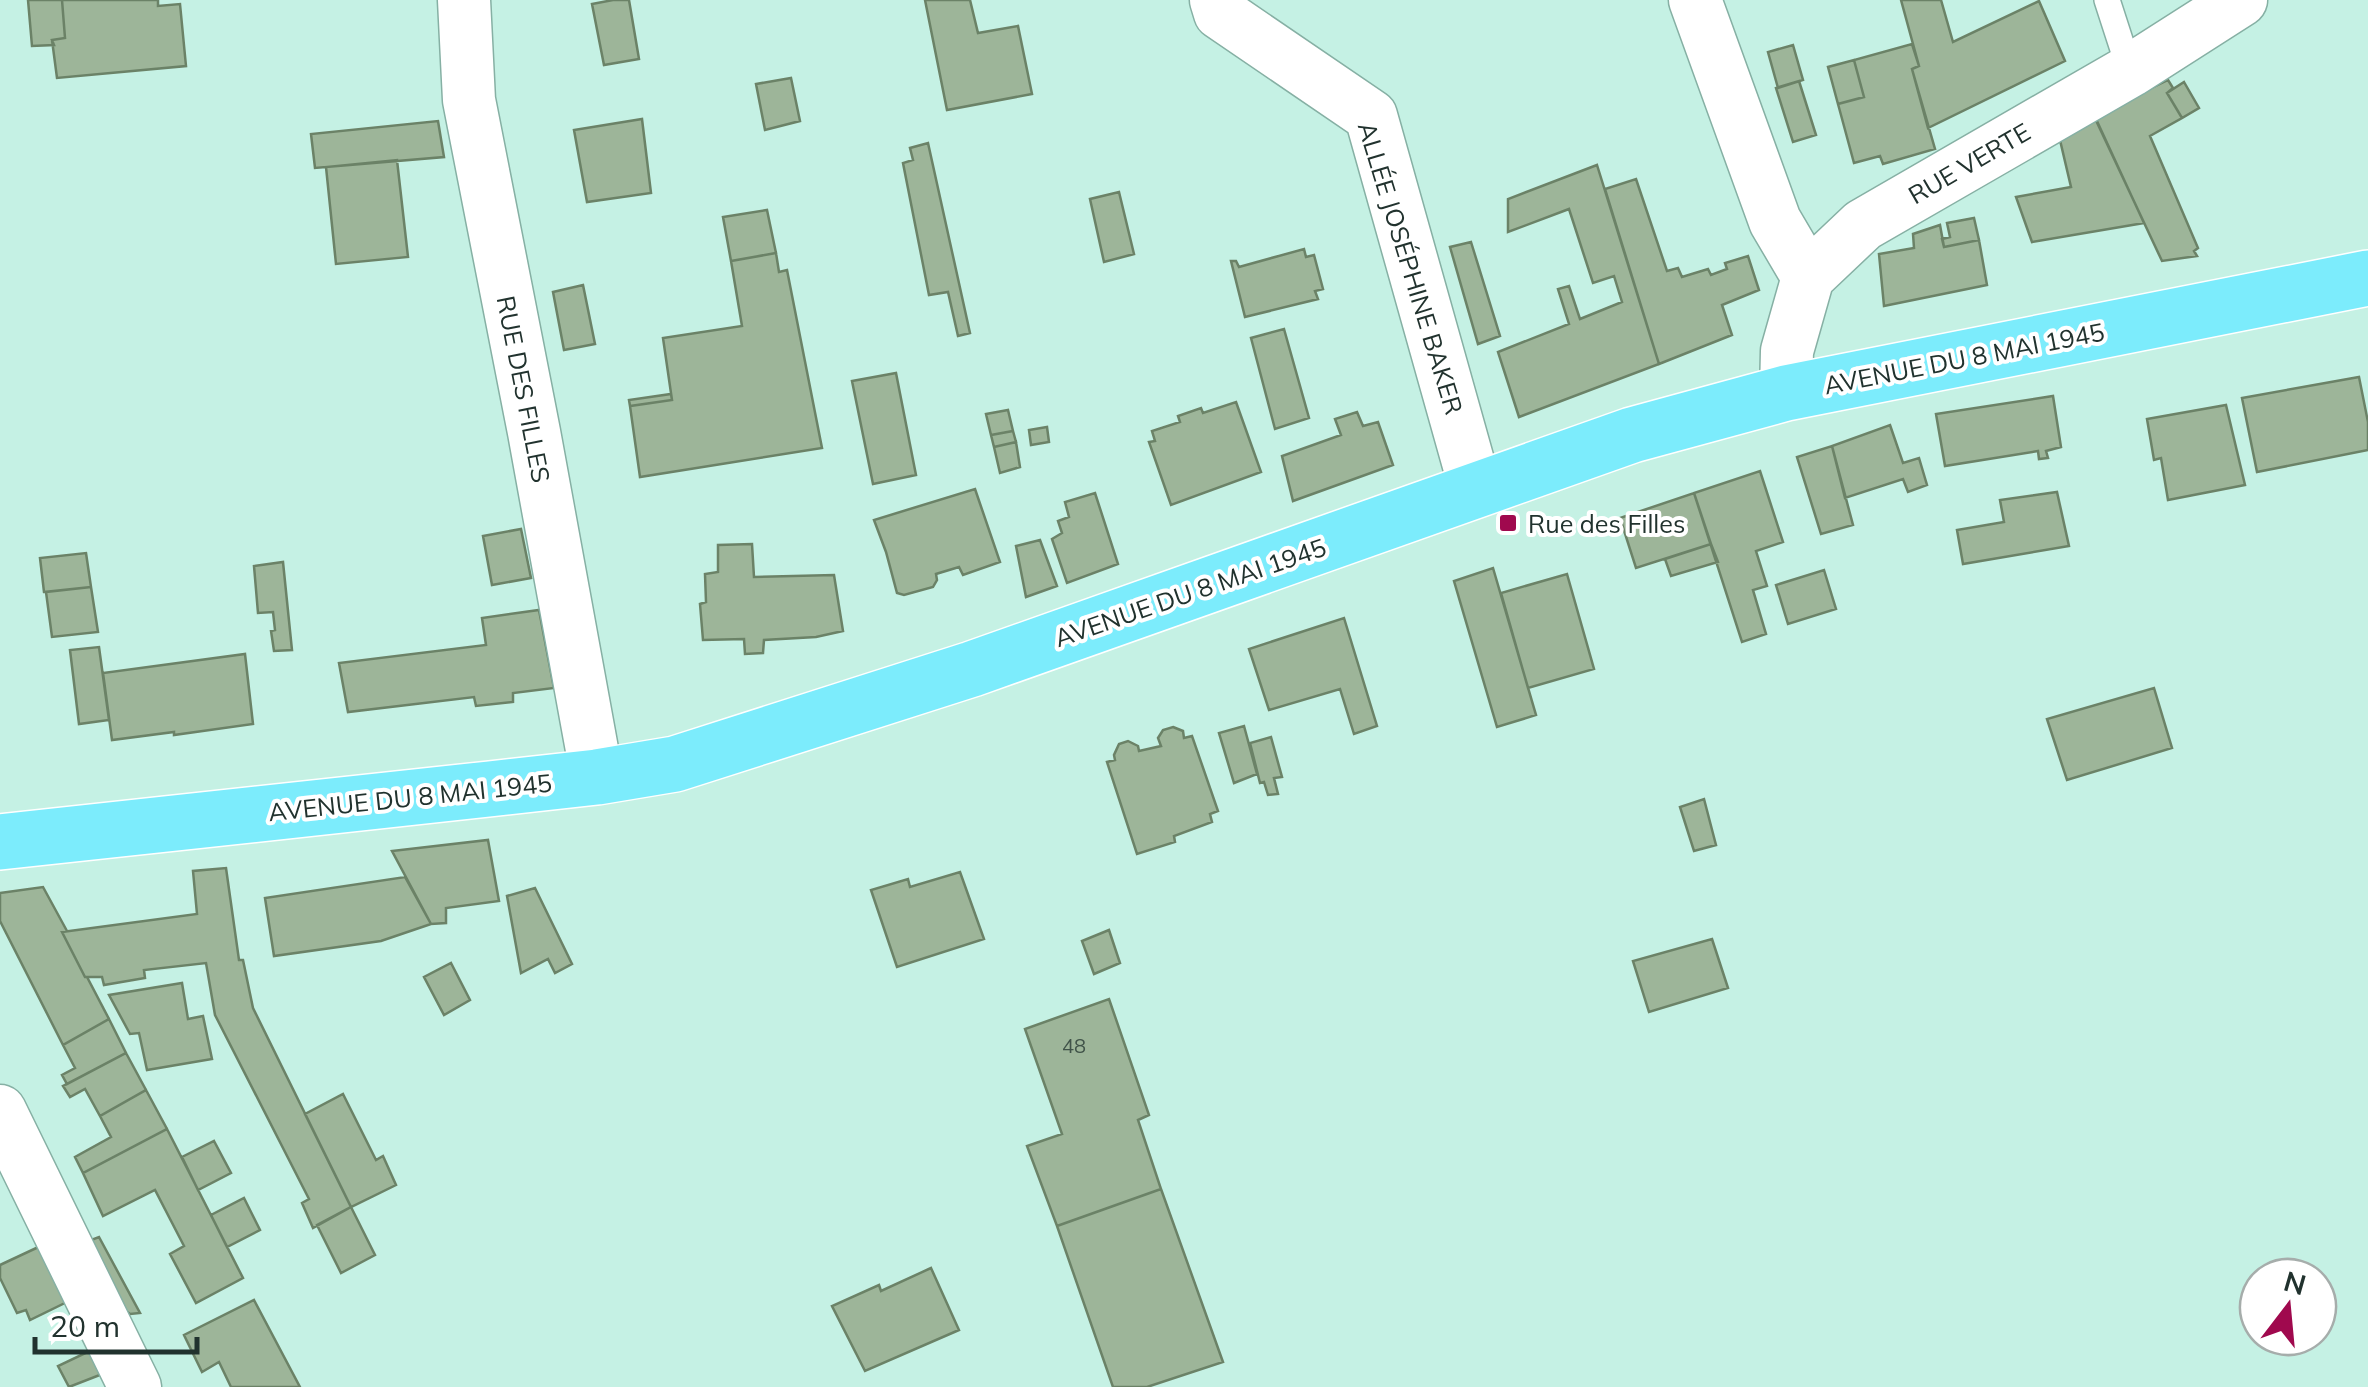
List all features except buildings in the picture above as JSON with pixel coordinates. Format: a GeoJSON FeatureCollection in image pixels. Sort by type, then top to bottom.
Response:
{"type":"FeatureCollection","features":[{"type":"Feature","properties":{"kind":"main road","name":"AVENUE DU 8 MAI 1945"},"geometry":{"type":"LineString","coordinates":[[0,842],[675,764],[972,669],[1632,435],[1786,393],[2368,278]]}},
{"type":"Feature","properties":{"kind":"street","name":"RUE DES FILLES"},"geometry":{"type":"LineString","coordinates":[[464,0],[468,100],[597,776]]}},
{"type":"Feature","properties":{"kind":"street","name":"ALLÉE JOSÉPHINE BAKER"},"geometry":{"type":"LineString","coordinates":[[1216,0],[1220,13],[1371,116],[1476,490]]}},
{"type":"Feature","properties":{"kind":"street"},"geometry":{"type":"LineString","coordinates":[[1695,0],[1775,221],[1808,277],[1787,351],[1786,393]]}},
{"type":"Feature","properties":{"kind":"street","name":"RUE VERTE"},"geometry":{"type":"LineString","coordinates":[[1808,277],[1863,224],[2130,70],[2241,0]]}},
{"type":"Feature","properties":{"kind":"street"},"geometry":{"type":"LineString","coordinates":[[0,1110],[135,1387]]}},
{"type":"Feature","properties":{"kind":"lane"},"geometry":{"type":"LineString","coordinates":[[2107,0],[2130,70]]}},
{"type":"Feature","properties":{"kind":"place","name":"Rue des Filles"},"geometry":{"type":"Point","coordinates":[1508,523]}}]}
